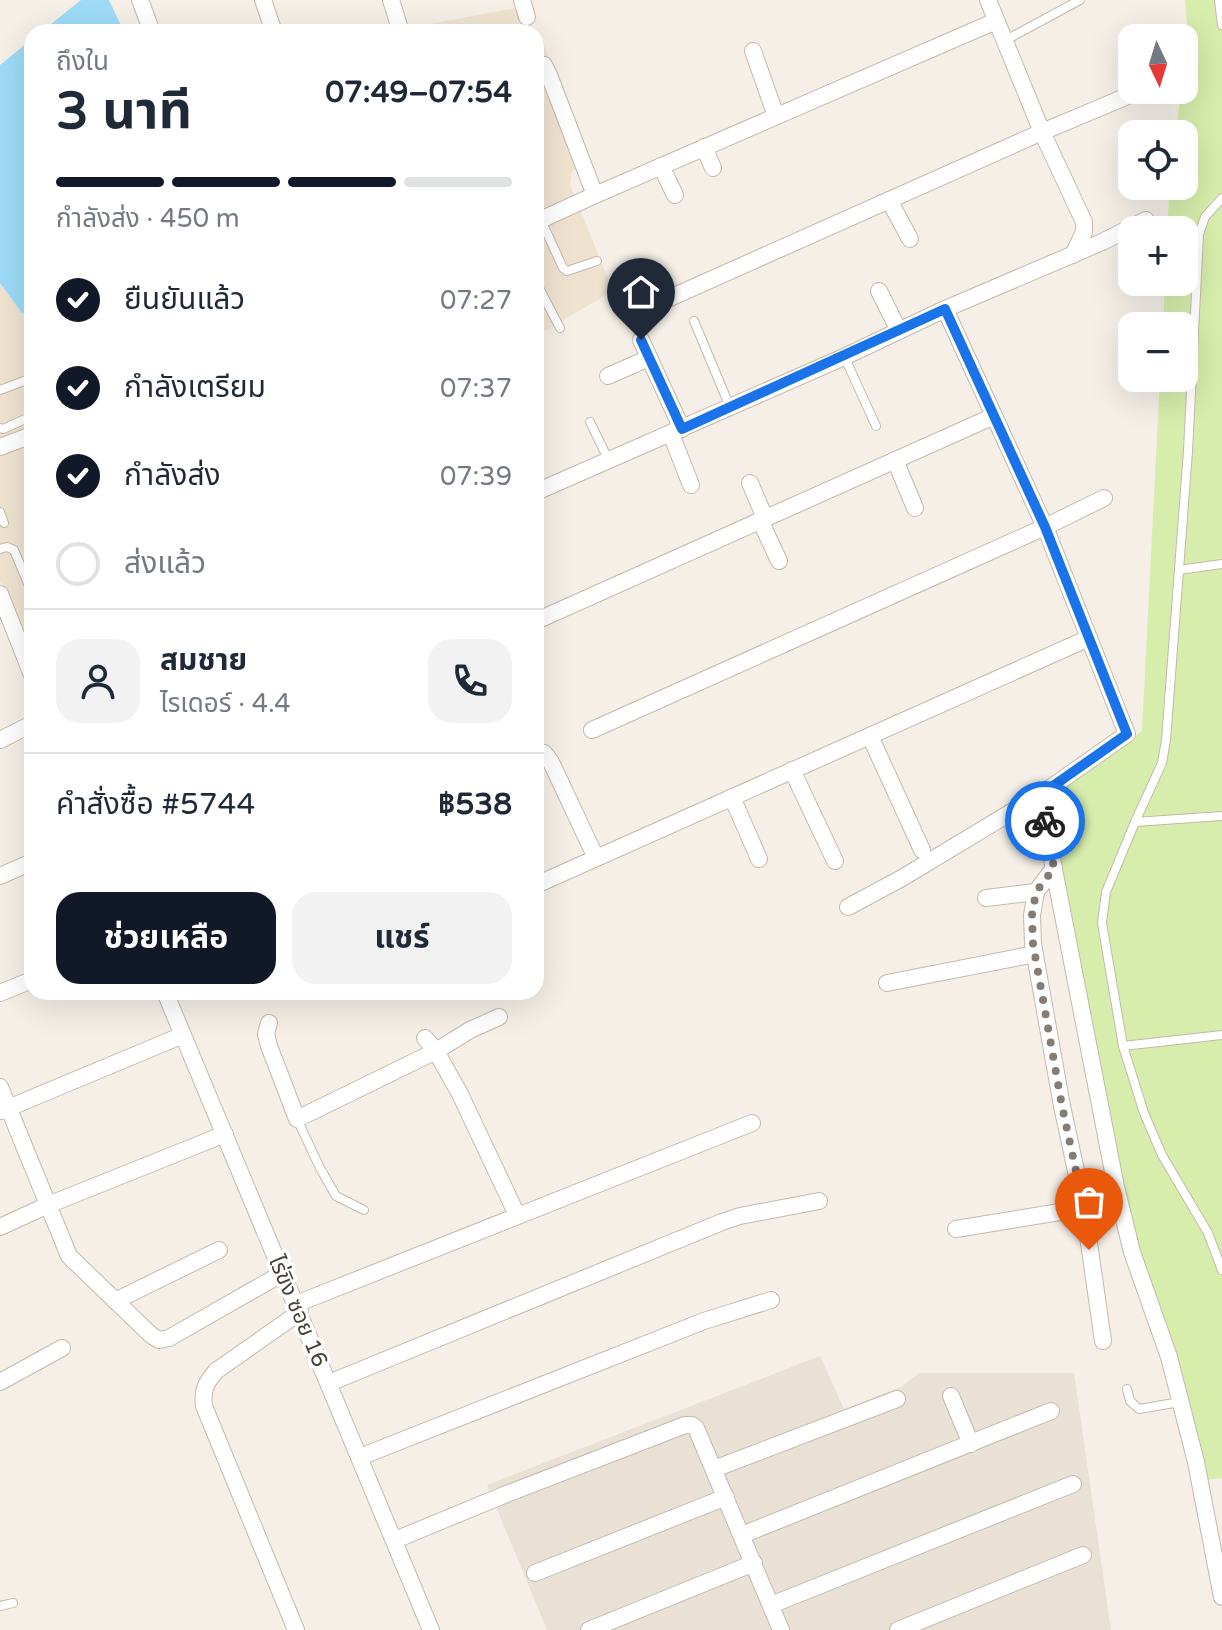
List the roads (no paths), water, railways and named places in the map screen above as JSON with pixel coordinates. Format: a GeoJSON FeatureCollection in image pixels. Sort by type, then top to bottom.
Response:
{"type":"FeatureCollection","features":[{"type":"Feature","properties":{"kind":"street"},"geometry":{"type":"LineString","coordinates":[[140,0],[149,24]]}},
{"type":"Feature","properties":{"kind":"street"},"geometry":{"type":"LineString","coordinates":[[263,0],[271,24]]}},
{"type":"Feature","properties":{"kind":"street"},"geometry":{"type":"LineString","coordinates":[[391,0],[398,24]]}},
{"type":"Feature","properties":{"kind":"street"},"geometry":{"type":"LineString","coordinates":[[522,0],[527,17]]}},
{"type":"Feature","properties":{"kind":"street"},"geometry":{"type":"LineString","coordinates":[[988,0],[1042,132],[1084,222],[1084,232],[1073,255]]}},
{"type":"Feature","properties":{"kind":"street"},"geometry":{"type":"LineString","coordinates":[[544,218],[996,21]]}},
{"type":"Feature","properties":{"kind":"street"},"geometry":{"type":"LineString","coordinates":[[753,51],[776,116]]}},
{"type":"Feature","properties":{"kind":"street"},"geometry":{"type":"LineString","coordinates":[[544,65],[595,195]]}},
{"type":"Feature","properties":{"kind":"street"},"geometry":{"type":"LineString","coordinates":[[654,305],[1118,100]]}},
{"type":"Feature","properties":{"kind":"street"},"geometry":{"type":"LineString","coordinates":[[704,147],[713,168]]}},
{"type":"Feature","properties":{"kind":"street"},"geometry":{"type":"LineString","coordinates":[[661,166],[675,195]]}},
{"type":"Feature","properties":{"kind":"street"},"geometry":{"type":"LineString","coordinates":[[889,200],[910,239]]}},
{"type":"Feature","properties":{"kind":"street"},"geometry":{"type":"LineString","coordinates":[[544,489],[1118,233]]}},
{"type":"Feature","properties":{"kind":"street"},"geometry":{"type":"LineString","coordinates":[[879,291],[899,331]]}},
{"type":"Feature","properties":{"kind":"street"},"geometry":{"type":"LineString","coordinates":[[848,907],[1043,793],[1127,734],[1045,527],[945,309]]}},
{"type":"Feature","properties":{"kind":"street"},"geometry":{"type":"LineString","coordinates":[[641,340],[676,431],[691,485]]}},
{"type":"Feature","properties":{"kind":"street"},"geometry":{"type":"LineString","coordinates":[[608,376],[649,358]]}},
{"type":"Feature","properties":{"kind":"street"},"geometry":{"type":"LineString","coordinates":[[544,617],[994,416]]}},
{"type":"Feature","properties":{"kind":"street"},"geometry":{"type":"LineString","coordinates":[[0,447],[24,438]]}},
{"type":"Feature","properties":{"kind":"street"},"geometry":{"type":"LineString","coordinates":[[895,460],[915,508]]}},
{"type":"Feature","properties":{"kind":"street"},"geometry":{"type":"LineString","coordinates":[[750,483],[779,561]]}},
{"type":"Feature","properties":{"kind":"street"},"geometry":{"type":"LineString","coordinates":[[592,730],[1104,498]]}},
{"type":"Feature","properties":{"kind":"street"},"geometry":{"type":"LineString","coordinates":[[0,594],[24,655]]}},
{"type":"Feature","properties":{"kind":"street"},"geometry":{"type":"LineString","coordinates":[[544,881],[1089,638]]}},
{"type":"Feature","properties":{"kind":"street"},"geometry":{"type":"LineString","coordinates":[[0,740],[24,728]]}},
{"type":"Feature","properties":{"kind":"street"},"geometry":{"type":"LineString","coordinates":[[870,736],[922,850]]}},
{"type":"Feature","properties":{"kind":"street"},"geometry":{"type":"LineString","coordinates":[[544,756],[551,762],[596,858]]}},
{"type":"Feature","properties":{"kind":"street"},"geometry":{"type":"LineString","coordinates":[[792,770],[835,861]]}},
{"type":"Feature","properties":{"kind":"street"},"geometry":{"type":"LineString","coordinates":[[1043,793],[1044,818],[1116,1187],[1132,1252],[1169,1357],[1181,1402],[1217,1547],[1222,1597]]}},
{"type":"Feature","properties":{"kind":"street"},"geometry":{"type":"LineString","coordinates":[[732,797],[759,859]]}},
{"type":"Feature","properties":{"kind":"street"},"geometry":{"type":"LineString","coordinates":[[0,876],[24,866]]}},
{"type":"Feature","properties":{"kind":"street"},"geometry":{"type":"LineString","coordinates":[[1054,868],[1036,892],[1032,915],[1035,954],[1084,1208],[1103,1341]]}},
{"type":"Feature","properties":{"kind":"street"},"geometry":{"type":"LineString","coordinates":[[986,898],[1036,892]]}},
{"type":"Feature","properties":{"kind":"street"},"geometry":{"type":"LineString","coordinates":[[887,983],[1035,954]]}},
{"type":"Feature","properties":{"kind":"street"},"geometry":{"type":"LineString","coordinates":[[0,993],[24,983]]}},
{"type":"Feature","properties":{"kind":"street","name":"ไร่ขิง ซอย 16"},"geometry":{"type":"LineString","coordinates":[[168,1000],[431,1630]]}},
{"type":"Feature","properties":{"kind":"street"},"geometry":{"type":"LineString","coordinates":[[269,1023],[266,1034],[269,1046],[297,1119],[430,1045],[499,1017]]}},
{"type":"Feature","properties":{"kind":"street"},"geometry":{"type":"LineString","coordinates":[[4,1110],[183,1035]]}},
{"type":"Feature","properties":{"kind":"street"},"geometry":{"type":"LineString","coordinates":[[430,1045],[460,1094],[517,1215]]}},
{"type":"Feature","properties":{"kind":"street"},"geometry":{"type":"LineString","coordinates":[[0,1087],[4,1110],[69,1256],[151,1335],[159,1340],[169,1338],[283,1273]]}},
{"type":"Feature","properties":{"kind":"street"},"geometry":{"type":"LineString","coordinates":[[296,1630],[204,1406],[202,1393],[216,1371],[298,1308],[517,1215],[752,1123]]}},
{"type":"Feature","properties":{"kind":"street"},"geometry":{"type":"LineString","coordinates":[[0,1227],[225,1134]]}},
{"type":"Feature","properties":{"kind":"street"},"geometry":{"type":"LineString","coordinates":[[329,1383],[722,1222],[819,1201]]}},
{"type":"Feature","properties":{"kind":"street"},"geometry":{"type":"LineString","coordinates":[[956,1229],[1084,1208]]}},
{"type":"Feature","properties":{"kind":"street"},"geometry":{"type":"LineString","coordinates":[[115,1301],[219,1250]]}},
{"type":"Feature","properties":{"kind":"street"},"geometry":{"type":"LineString","coordinates":[[360,1457],[704,1321],[771,1300]]}},
{"type":"Feature","properties":{"kind":"street"},"geometry":{"type":"LineString","coordinates":[[0,1382],[62,1348]]}},
{"type":"Feature","properties":{"kind":"street"},"geometry":{"type":"LineString","coordinates":[[951,1396],[971,1444]]}},
{"type":"Feature","properties":{"kind":"street"},"geometry":{"type":"LineString","coordinates":[[714,1469],[897,1399]]}},
{"type":"Feature","properties":{"kind":"street"},"geometry":{"type":"LineString","coordinates":[[742,1535],[1051,1411]]}},
{"type":"Feature","properties":{"kind":"street"},"geometry":{"type":"LineString","coordinates":[[395,1540],[504,1495],[685,1425],[692,1425],[714,1469],[781,1630]]}},
{"type":"Feature","properties":{"kind":"street"},"geometry":{"type":"LineString","coordinates":[[771,1605],[1073,1484]]}},
{"type":"Feature","properties":{"kind":"street"},"geometry":{"type":"LineString","coordinates":[[535,1573],[726,1497]]}},
{"type":"Feature","properties":{"kind":"street"},"geometry":{"type":"LineString","coordinates":[[898,1630],[1083,1555]]}},
{"type":"Feature","properties":{"kind":"street"},"geometry":{"type":"LineString","coordinates":[[589,1630],[754,1563]]}},
{"type":"Feature","properties":{"kind":"lane"},"geometry":{"type":"LineString","coordinates":[[1004,41],[1080,0]]}},
{"type":"Feature","properties":{"kind":"lane"},"geometry":{"type":"LineString","coordinates":[[1219,0],[1222,25]]}},
{"type":"Feature","properties":{"kind":"lane"},"geometry":{"type":"LineString","coordinates":[[1222,198],[1205,217],[1199,234],[1188,451],[1170,696],[1162,763],[1106,892],[1102,923],[1123,1046],[1144,1113],[1162,1155],[1208,1233],[1222,1270]]}},
{"type":"Feature","properties":{"kind":"lane"},"geometry":{"type":"LineString","coordinates":[[544,232],[567,271],[597,261]]}},
{"type":"Feature","properties":{"kind":"lane"},"geometry":{"type":"LineString","coordinates":[[544,297],[560,328]]}},
{"type":"Feature","properties":{"kind":"lane"},"geometry":{"type":"LineString","coordinates":[[694,321],[730,407]]}},
{"type":"Feature","properties":{"kind":"lane"},"geometry":{"type":"LineString","coordinates":[[844,357],[876,426]]}},
{"type":"Feature","properties":{"kind":"lane"},"geometry":{"type":"LineString","coordinates":[[0,390],[24,381]]}},
{"type":"Feature","properties":{"kind":"lane"},"geometry":{"type":"LineString","coordinates":[[0,428],[24,420]]}},
{"type":"Feature","properties":{"kind":"lane"},"geometry":{"type":"LineString","coordinates":[[590,422],[609,461]]}},
{"type":"Feature","properties":{"kind":"lane"},"geometry":{"type":"LineString","coordinates":[[0,512],[4,523]]}},
{"type":"Feature","properties":{"kind":"lane"},"geometry":{"type":"LineString","coordinates":[[0,549],[7,547],[14,550],[24,574]]}},
{"type":"Feature","properties":{"kind":"lane"},"geometry":{"type":"LineString","coordinates":[[1179,570],[1222,564]]}},
{"type":"Feature","properties":{"kind":"lane"},"geometry":{"type":"LineString","coordinates":[[1135,822],[1222,816]]}},
{"type":"Feature","properties":{"kind":"lane"},"geometry":{"type":"LineString","coordinates":[[1123,1046],[1222,1035]]}},
{"type":"Feature","properties":{"kind":"lane"},"geometry":{"type":"LineString","coordinates":[[297,1119],[336,1196],[364,1210]]}},
{"type":"Feature","properties":{"kind":"lane"},"geometry":{"type":"LineString","coordinates":[[1127,1389],[1130,1401],[1139,1409],[1181,1402]]}},
{"type":"Feature","properties":{"kind":"lane"},"geometry":{"type":"LineString","coordinates":[[0,1606],[13,1603]]}},
{"type":"Feature","properties":{"kind":"water"},"geometry":{"type":"Polygon","coordinates":[[[81,0],[109,0],[120,24],[51,24],[81,0]]]}},
{"type":"Feature","properties":{"kind":"water"},"geometry":{"type":"Polygon","coordinates":[[[24,46],[22,313],[0,283],[0,65],[24,46]]]}}]}
